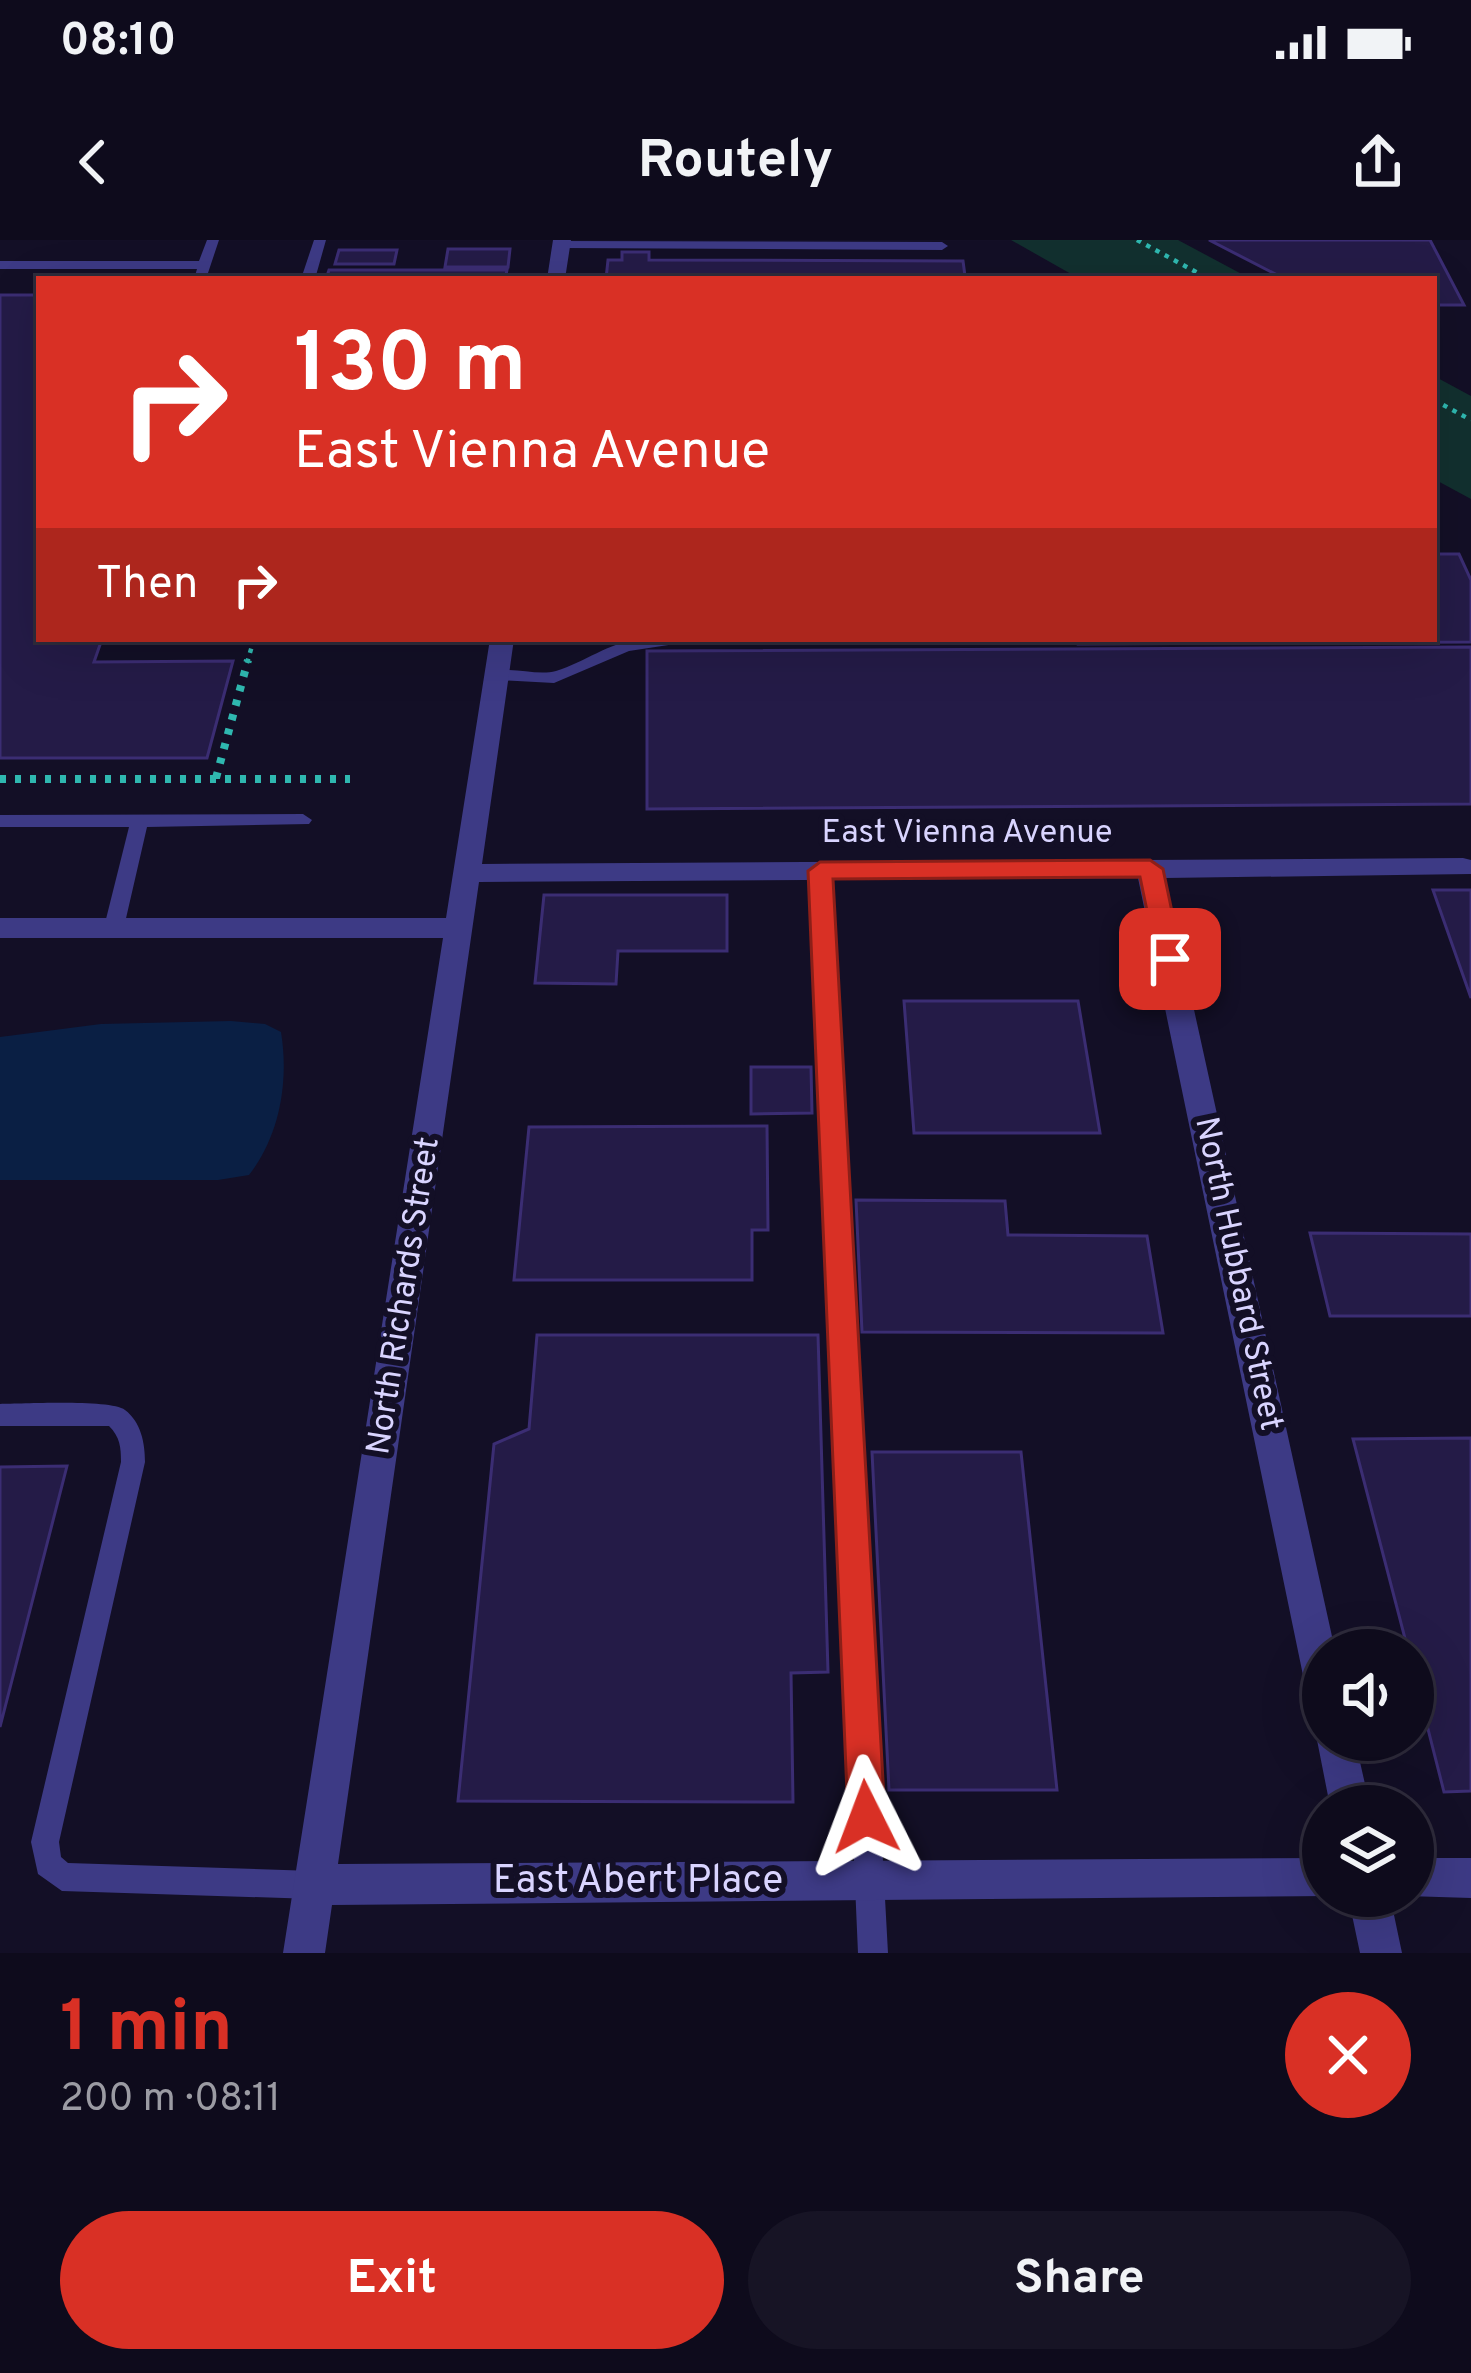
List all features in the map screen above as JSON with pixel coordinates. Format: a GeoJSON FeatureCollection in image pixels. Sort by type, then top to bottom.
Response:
{"type":"FeatureCollection","features":[{"type":"Feature","properties":{"kind":"street"},"geometry":{"type":"LineString","coordinates":[[556,276],[562,242]]}},
{"type":"Feature","properties":{"kind":"street","name":"North Richards Street"},"geometry":{"type":"LineString","coordinates":[[304,1953],[502,642]]}},
{"type":"Feature","properties":{"kind":"street","name":"East Vienna Avenue"},"geometry":{"type":"LineString","coordinates":[[470,873],[1463,867]]}},
{"type":"Feature","properties":{"kind":"street","name":"North Hubbard Street"},"geometry":{"type":"LineString","coordinates":[[1150,869],[1312,1629]]}},
{"type":"Feature","properties":{"kind":"street"},"geometry":{"type":"LineString","coordinates":[[0,928],[461,928]]}},
{"type":"Feature","properties":{"kind":"street","name":"East Abert Place"},"geometry":{"type":"LineString","coordinates":[[314,1885],[1302,1878]]}},
{"type":"Feature","properties":{"kind":"street"},"geometry":{"type":"LineString","coordinates":[[1434,1878],[1471,1878]]}},
{"type":"Feature","properties":{"kind":"street"},"geometry":{"type":"LineString","coordinates":[[1373,1917],[1381,1953]]}},
{"type":"Feature","properties":{"kind":"lane"},"geometry":{"type":"LineString","coordinates":[[0,265],[202,272],[213,240]]}},
{"type":"Feature","properties":{"kind":"lane"},"geometry":{"type":"LineString","coordinates":[[309,276],[320,240]]}},
{"type":"Feature","properties":{"kind":"lane"},"geometry":{"type":"LineString","coordinates":[[562,242],[942,246]]}},
{"type":"Feature","properties":{"kind":"lane"},"geometry":{"type":"LineString","coordinates":[[497,675],[554,677],[625,646],[654,642]]}},
{"type":"Feature","properties":{"kind":"lane"},"geometry":{"type":"LineString","coordinates":[[0,821],[303,820]]}},
{"type":"Feature","properties":{"kind":"lane"},"geometry":{"type":"LineString","coordinates":[[115,927],[139,822]]}},
{"type":"Feature","properties":{"kind":"lane"},"geometry":{"type":"LineString","coordinates":[[820,871],[873,1953]]}},
{"type":"Feature","properties":{"kind":"lane"},"geometry":{"type":"LineString","coordinates":[[0,1415],[114,1415],[127,1425],[133,1441],[133,1462],[44,1843],[47,1864],[62,1877],[87,1879],[225,1879],[314,1885]]}},
{"type":"Feature","properties":{"kind":"path"},"geometry":{"type":"LineString","coordinates":[[1137,240],[1203,276]]}},
{"type":"Feature","properties":{"kind":"path"},"geometry":{"type":"LineString","coordinates":[[1437,402],[1471,420]]}},
{"type":"Feature","properties":{"kind":"path"},"geometry":{"type":"LineString","coordinates":[[216,778],[253,642]]}},
{"type":"Feature","properties":{"kind":"path"},"geometry":{"type":"LineString","coordinates":[[0,779],[350,779]]}},
{"type":"Feature","properties":{"kind":"green space"},"geometry":{"type":"Polygon","coordinates":[[[1011,240],[1178,240],[1245,276],[1075,276],[1011,240]]]}},
{"type":"Feature","properties":{"kind":"green space"},"geometry":{"type":"Polygon","coordinates":[[[1437,378],[1471,396],[1471,499],[1437,481],[1437,378]]]}},
{"type":"Feature","properties":{"kind":"water"},"geometry":{"type":"Polygon","coordinates":[[[101,1024],[265,1024],[281,1032],[280,1107],[268,1143],[249,1175],[218,1180],[0,1180],[0,1037],[101,1024]]]}},
{"type":"Feature","properties":{"kind":"building"},"geometry":{"type":"Polygon","coordinates":[[[1209,240],[1430,240],[1464,305],[1437,305],[1437,276],[1279,276],[1209,240]]]}},
{"type":"Feature","properties":{"kind":"building"},"geometry":{"type":"Polygon","coordinates":[[[448,249],[510,249],[508,267],[445,267],[448,249]]]}},
{"type":"Feature","properties":{"kind":"building"},"geometry":{"type":"Polygon","coordinates":[[[339,250],[397,250],[394,264],[335,264],[339,250]]]}},
{"type":"Feature","properties":{"kind":"building"},"geometry":{"type":"Polygon","coordinates":[[[622,252],[649,252],[649,260],[963,261],[965,276],[606,276],[608,260],[622,260],[622,252]]]}},
{"type":"Feature","properties":{"kind":"building"},"geometry":{"type":"Polygon","coordinates":[[[329,270],[507,270],[506,276],[327,276],[329,270]]]}},
{"type":"Feature","properties":{"kind":"building"},"geometry":{"type":"Polygon","coordinates":[[[0,295],[36,295],[36,642],[101,642],[94,662],[233,661],[207,758],[0,758],[0,295]]]}},
{"type":"Feature","properties":{"kind":"building"},"geometry":{"type":"Polygon","coordinates":[[[1437,554],[1459,554],[1471,580],[1471,642],[1078,644],[1437,642],[1437,554]]]}},
{"type":"Feature","properties":{"kind":"building"},"geometry":{"type":"Polygon","coordinates":[[[1471,647],[1471,804],[647,809],[647,651],[1471,647]]]}},
{"type":"Feature","properties":{"kind":"building"},"geometry":{"type":"Polygon","coordinates":[[[1433,890],[1471,890],[1471,998],[1433,890]]]}},
{"type":"Feature","properties":{"kind":"building"},"geometry":{"type":"Polygon","coordinates":[[[544,895],[727,895],[727,951],[618,951],[616,984],[535,983],[544,895]]]}},
{"type":"Feature","properties":{"kind":"building"},"geometry":{"type":"Polygon","coordinates":[[[904,1001],[1078,1001],[1100,1133],[914,1133],[904,1001]]]}},
{"type":"Feature","properties":{"kind":"building"},"geometry":{"type":"Polygon","coordinates":[[[751,1067],[811,1067],[812,1113],[751,1114],[751,1067]]]}},
{"type":"Feature","properties":{"kind":"building"},"geometry":{"type":"Polygon","coordinates":[[[767,1126],[768,1230],[752,1230],[752,1280],[514,1280],[529,1127],[767,1126]]]}},
{"type":"Feature","properties":{"kind":"building"},"geometry":{"type":"Polygon","coordinates":[[[856,1200],[1005,1201],[1008,1235],[1147,1236],[1163,1333],[862,1332],[856,1200]]]}},
{"type":"Feature","properties":{"kind":"building"},"geometry":{"type":"Polygon","coordinates":[[[1310,1233],[1471,1234],[1471,1316],[1330,1316],[1310,1233]]]}},
{"type":"Feature","properties":{"kind":"building"},"geometry":{"type":"Polygon","coordinates":[[[537,1335],[818,1335],[828,1672],[791,1673],[793,1802],[458,1801],[494,1444],[529,1429],[537,1335]]]}},
{"type":"Feature","properties":{"kind":"building"},"geometry":{"type":"Polygon","coordinates":[[[1471,1438],[1471,1791],[1444,1792],[1434,1753],[1434,1629],[1403,1629],[1353,1439],[1471,1438]]]}},
{"type":"Feature","properties":{"kind":"building"},"geometry":{"type":"Polygon","coordinates":[[[872,1452],[1021,1452],[1057,1790],[889,1790],[872,1452]]]}},
{"type":"Feature","properties":{"kind":"building"},"geometry":{"type":"Polygon","coordinates":[[[67,1466],[0,1727],[0,1467],[67,1466]]]}},
{"type":"Feature","properties":{"kind":"route"},"geometry":{"type":"LineString","coordinates":[[866,1817],[820,871],[1150,869],[1170,959]]}}]}
